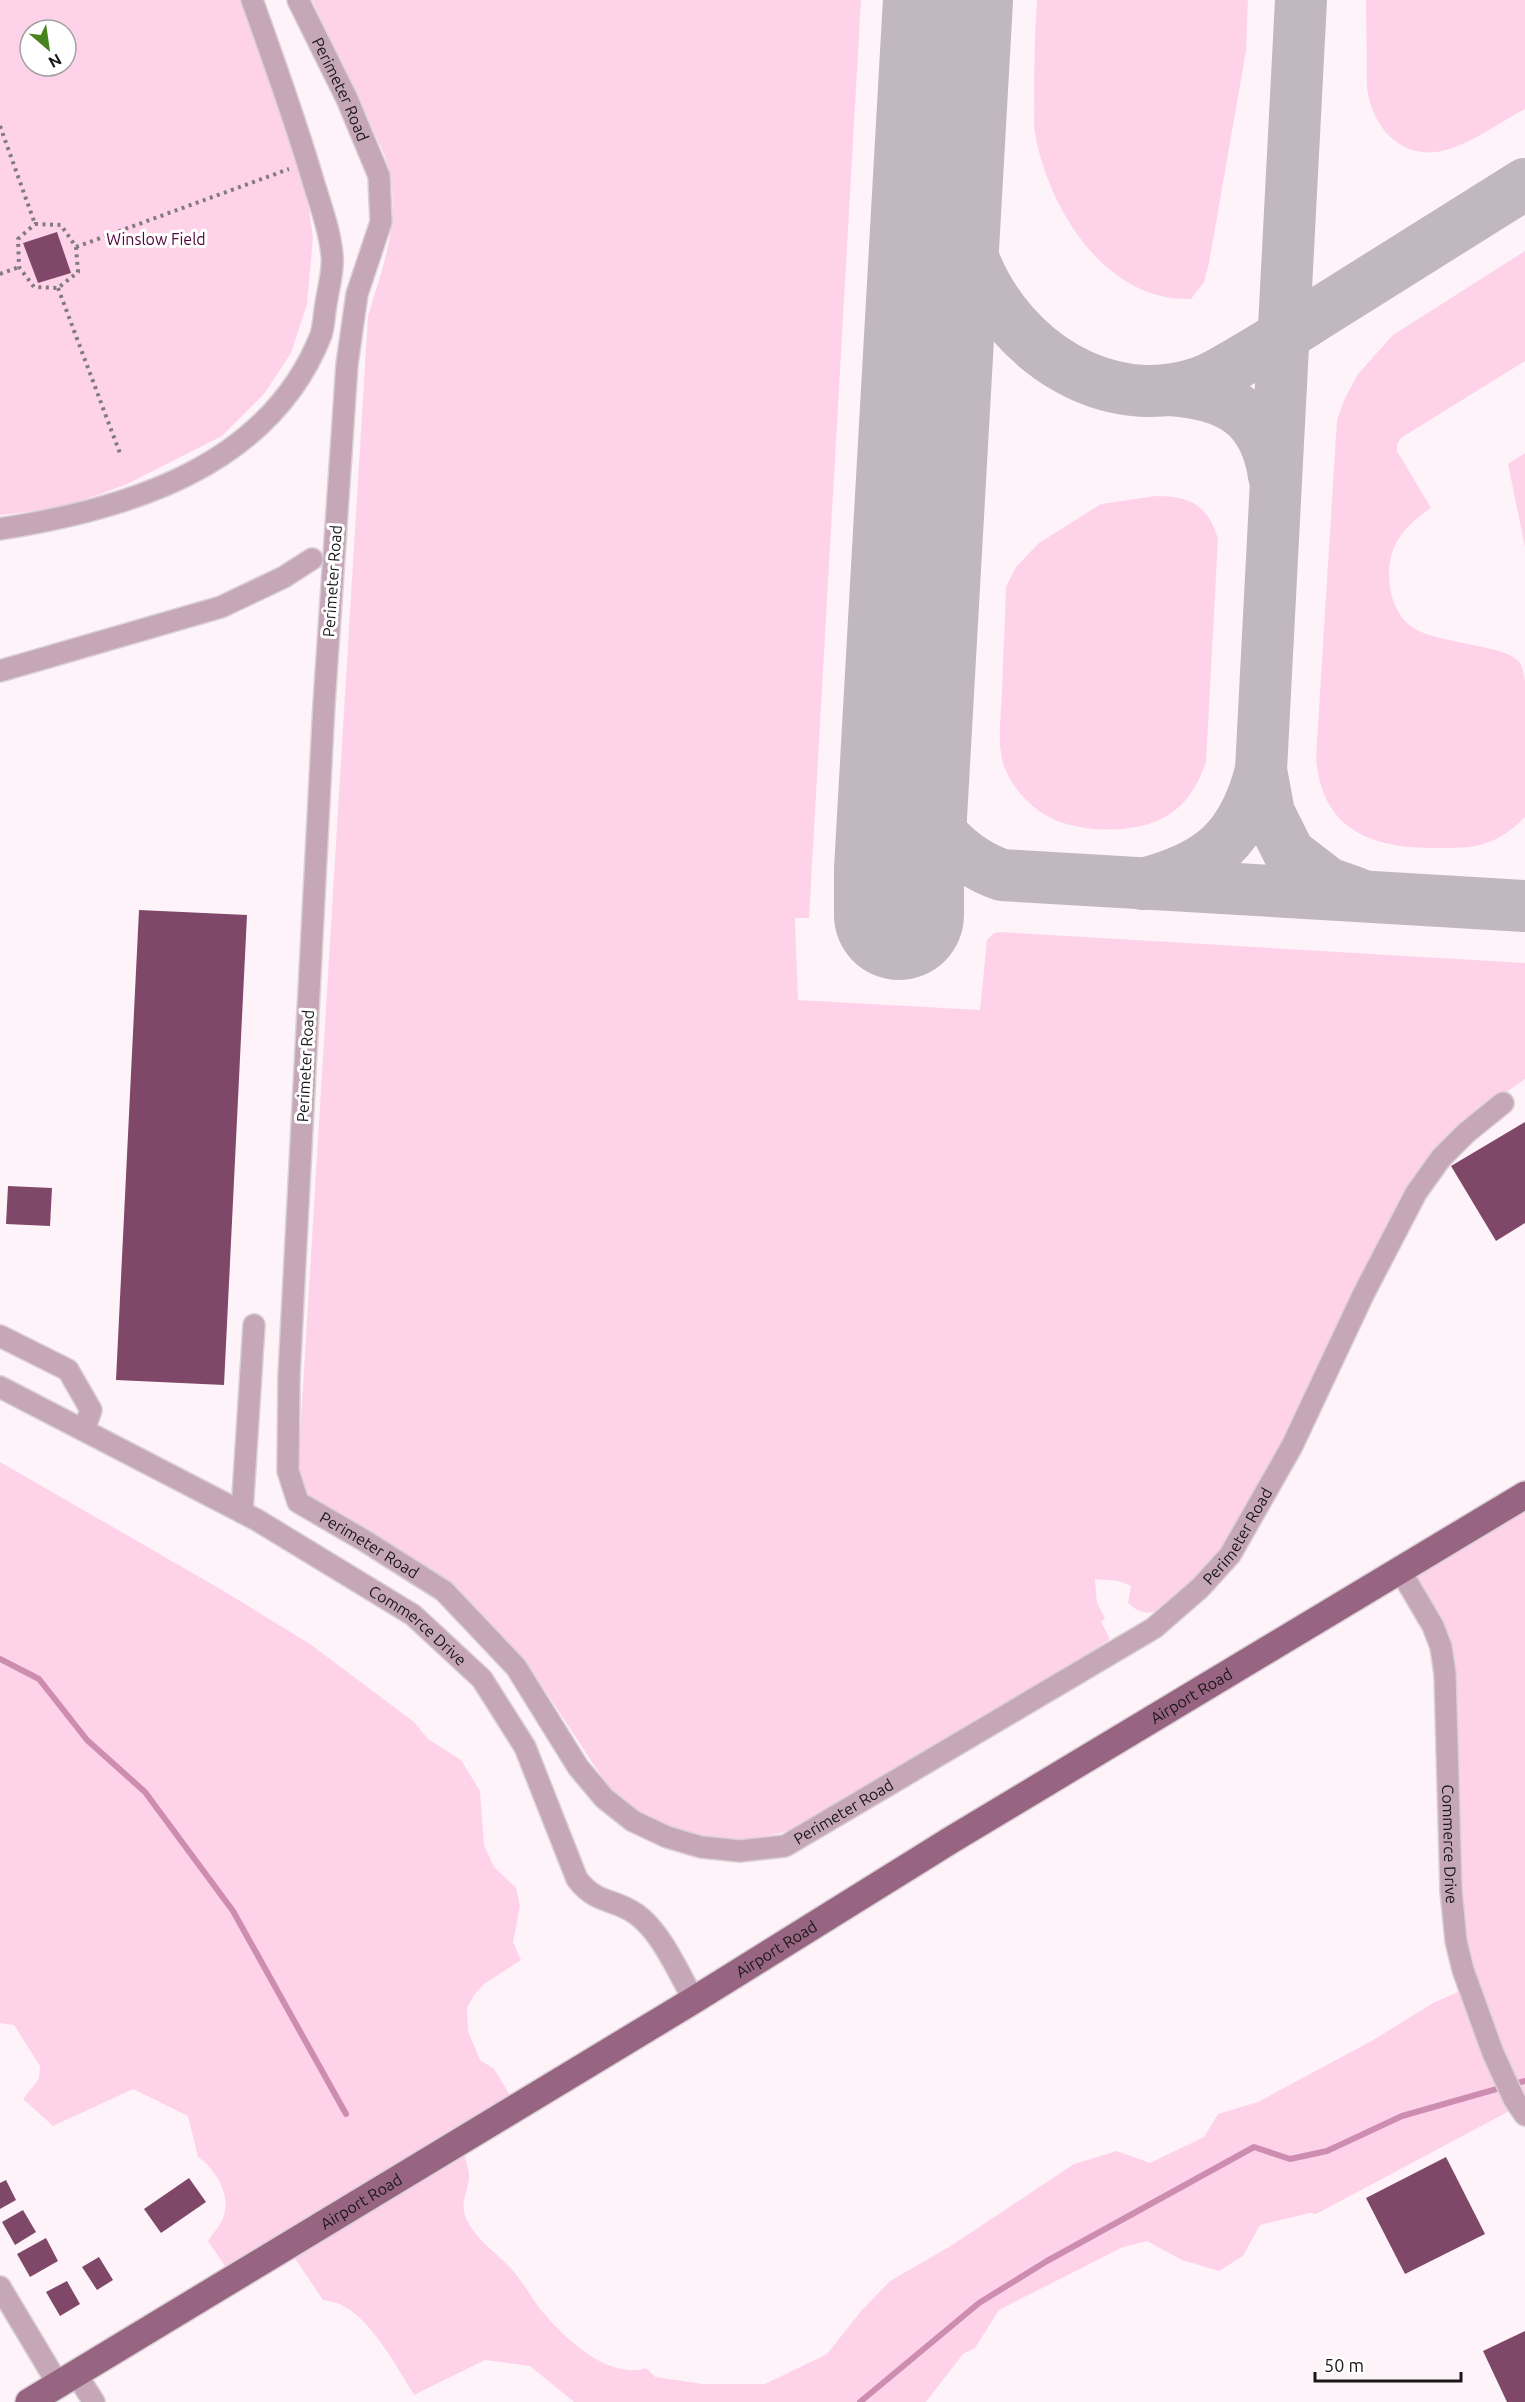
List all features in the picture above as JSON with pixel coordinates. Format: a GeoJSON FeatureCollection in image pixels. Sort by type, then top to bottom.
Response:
{"type":"FeatureCollection","features":[{"type":"Feature","properties":{"kind":"main road","name":"Airport Road"},"geometry":{"type":"LineString","coordinates":[[29,2402],[1525,1495]]}},
{"type":"Feature","properties":{"kind":"street"},"geometry":{"type":"LineString","coordinates":[[0,529],[108,506],[158,488],[208,465],[234,449],[268,419],[294,386],[322,334],[333,256],[308,163],[252,0]]}},
{"type":"Feature","properties":{"kind":"street","name":"Perimeter Road"},"geometry":{"type":"LineString","coordinates":[[298,0],[347,99],[379,176],[381,222],[357,294],[347,364],[324,704],[289,1376],[288,1471],[298,1502],[444,1591],[516,1666],[578,1767],[604,1798],[633,1821],[667,1837],[701,1846],[740,1851],[785,1846],[1154,1628],[1200,1588],[1230,1555],[1292,1446],[1364,1293],[1416,1193],[1441,1158],[1466,1133],[1503,1103]]}},
{"type":"Feature","properties":{"kind":"street"},"geometry":{"type":"LineString","coordinates":[[0,671],[221,607],[284,577],[312,559]]}},
{"type":"Feature","properties":{"kind":"street"},"geometry":{"type":"LineString","coordinates":[[242,1512],[254,1326]]}},
{"type":"Feature","properties":{"kind":"street"},"geometry":{"type":"LineString","coordinates":[[0,1336],[68,1370],[91,1410],[84,1430]]}},
{"type":"Feature","properties":{"kind":"street","name":"Commerce Drive"},"geometry":{"type":"LineString","coordinates":[[0,1387],[242,1512],[413,1615],[482,1679],[525,1747],[576,1879],[587,1892],[635,1913],[647,1924],[694,2000]]}},
{"type":"Feature","properties":{"kind":"street","name":"Commerce Drive"},"geometry":{"type":"LineString","coordinates":[[1400,1570],[1433,1626],[1442,1653],[1447,1735],[1451,1890],[1456,1941],[1463,1970],[1493,2053],[1514,2099],[1525,2115]]}},
{"type":"Feature","properties":{"kind":"street"},"geometry":{"type":"LineString","coordinates":[[0,2287],[67,2379],[94,2402]]}},
{"type":"Feature","properties":{"kind":"path"},"geometry":{"type":"LineString","coordinates":[[0,126],[35,224]]}},
{"type":"Feature","properties":{"kind":"path"},"geometry":{"type":"LineString","coordinates":[[76,246],[308,163]]}},
{"type":"Feature","properties":{"kind":"path"},"geometry":{"type":"LineString","coordinates":[[35,224],[61,225],[76,246],[78,272],[58,288],[34,287],[19,267],[18,238],[35,224]]}},
{"type":"Feature","properties":{"kind":"path"},"geometry":{"type":"LineString","coordinates":[[0,274],[19,267]]}},
{"type":"Feature","properties":{"kind":"path"},"geometry":{"type":"LineString","coordinates":[[58,288],[121,456]]}},
{"type":"Feature","properties":{"kind":"green space","name":"Winslow Field"},"geometry":{"type":"Polygon","coordinates":[[[0,0],[241,0],[284,111],[308,202],[313,238],[307,304],[291,353],[264,394],[222,436],[125,485],[58,509],[0,515],[0,0]]]}},
{"type":"Feature","properties":{"kind":"green space"},"geometry":{"type":"Polygon","coordinates":[[[312,0],[861,0],[809,918],[795,918],[798,1000],[980,1010],[987,940],[994,933],[1000,932],[1525,963],[1525,1079],[1467,1120],[1225,1552],[1167,1607],[1156,1611],[1142,1612],[1128,1603],[1131,1586],[1118,1581],[1095,1579],[1097,1603],[1105,1618],[1101,1622],[1109,1640],[1001,1710],[811,1823],[781,1833],[747,1840],[716,1840],[676,1831],[640,1813],[611,1791],[525,1660],[466,1599],[428,1568],[314,1503],[300,1490],[298,1469],[368,316],[386,256],[392,216],[390,176],[384,154],[312,0]]]}},
{"type":"Feature","properties":{"kind":"green space"},"geometry":{"type":"Polygon","coordinates":[[[1037,0],[1248,0],[1246,51],[1209,263],[1204,282],[1191,299],[1160,296],[1132,285],[1107,268],[1067,219],[1042,162],[1034,128],[1037,0]]]}},
{"type":"Feature","properties":{"kind":"green space"},"geometry":{"type":"Polygon","coordinates":[[[1366,0],[1525,0],[1525,109],[1473,139],[1442,151],[1413,150],[1401,145],[1382,127],[1370,102],[1367,88],[1366,0]]]}},
{"type":"Feature","properties":{"kind":"green space"},"geometry":{"type":"Polygon","coordinates":[[[1525,251],[1525,361],[1401,438],[1397,444],[1397,451],[1431,508],[1401,535],[1392,553],[1389,574],[1390,588],[1397,610],[1412,627],[1439,637],[1503,652],[1520,663],[1525,681],[1525,817],[1513,828],[1492,841],[1470,847],[1406,847],[1385,843],[1351,828],[1337,816],[1327,800],[1320,781],[1316,757],[1337,420],[1345,398],[1358,374],[1393,335],[1525,251]]]}},
{"type":"Feature","properties":{"kind":"green space"},"geometry":{"type":"Polygon","coordinates":[[[1525,453],[1525,547],[1508,464],[1525,453]]]}},
{"type":"Feature","properties":{"kind":"green space"},"geometry":{"type":"Polygon","coordinates":[[[1156,496],[1179,498],[1196,505],[1209,518],[1218,539],[1206,762],[1190,795],[1180,806],[1162,819],[1133,828],[1100,829],[1068,825],[1047,816],[1032,806],[1014,785],[1002,760],[1000,731],[1006,587],[1016,567],[1039,543],[1101,504],[1156,496]]]}},
{"type":"Feature","properties":{"kind":"green space"},"geometry":{"type":"Polygon","coordinates":[[[0,1462],[222,1590],[310,1644],[414,1722],[428,1739],[461,1760],[480,1791],[484,1845],[494,1867],[516,1888],[520,1906],[513,1942],[521,1960],[484,1984],[474,1995],[467,2008],[468,2031],[480,2060],[494,2069],[516,2105],[461,2142],[469,2177],[464,2204],[465,2215],[477,2236],[514,2272],[555,2326],[578,2347],[604,2363],[632,2370],[646,2368],[655,2377],[703,2384],[765,2384],[827,2354],[861,2311],[890,2281],[949,2247],[1074,2164],[1117,2151],[1150,2163],[1204,2137],[1218,2114],[1258,2102],[1375,2039],[1433,2003],[1465,1989],[1442,1655],[1401,1573],[1525,1495],[1525,2110],[1515,2108],[1316,2214],[1310,2213],[1260,2225],[1243,2256],[1219,2271],[1182,2260],[1147,2241],[1123,2247],[999,2310],[975,2348],[963,2354],[926,2402],[574,2402],[530,2366],[485,2360],[414,2395],[373,2332],[352,2311],[337,2303],[323,2300],[288,2248],[233,2278],[208,2241],[224,2215],[225,2196],[215,2174],[198,2157],[188,2116],[133,2089],[53,2126],[23,2099],[39,2079],[40,2066],[14,2025],[0,2023],[0,1462]]]}},
{"type":"Feature","properties":{"kind":"building"},"geometry":{"type":"Polygon","coordinates":[[[57,232],[71,273],[38,283],[23,243],[57,232]]]}},
{"type":"Feature","properties":{"kind":"building"},"geometry":{"type":"Polygon","coordinates":[[[139,910],[247,915],[224,1385],[116,1380],[139,910]]]}},
{"type":"Feature","properties":{"kind":"building"},"geometry":{"type":"Polygon","coordinates":[[[1525,1122],[1525,1223],[1496,1241],[1451,1166],[1525,1122]]]}},
{"type":"Feature","properties":{"kind":"building"},"geometry":{"type":"Polygon","coordinates":[[[8,1186],[52,1188],[50,1226],[6,1224],[8,1186]]]}},
{"type":"Feature","properties":{"kind":"building"},"geometry":{"type":"Polygon","coordinates":[[[1446,2157],[1485,2234],[1405,2274],[1366,2198],[1446,2157]]]}},
{"type":"Feature","properties":{"kind":"building"},"geometry":{"type":"Polygon","coordinates":[[[189,2178],[206,2202],[161,2233],[144,2209],[189,2178]]]}},
{"type":"Feature","properties":{"kind":"building"},"geometry":{"type":"Polygon","coordinates":[[[6,2180],[16,2200],[0,2209],[0,2183],[6,2180]]]}},
{"type":"Feature","properties":{"kind":"building"},"geometry":{"type":"Polygon","coordinates":[[[23,2210],[36,2232],[15,2245],[2,2222],[23,2210]]]}},
{"type":"Feature","properties":{"kind":"building"},"geometry":{"type":"Polygon","coordinates":[[[46,2238],[58,2261],[30,2277],[17,2254],[46,2238]]]}},
{"type":"Feature","properties":{"kind":"building"},"geometry":{"type":"Polygon","coordinates":[[[99,2257],[113,2280],[97,2290],[82,2267],[99,2257]]]}},
{"type":"Feature","properties":{"kind":"building"},"geometry":{"type":"Polygon","coordinates":[[[67,2281],[80,2304],[60,2316],[46,2292],[67,2281]]]}},
{"type":"Feature","properties":{"kind":"building"},"geometry":{"type":"Polygon","coordinates":[[[1525,2331],[1525,2402],[1507,2402],[1483,2351],[1525,2331]]]}},
{"type":"Feature","properties":{"kind":"waterway"},"geometry":{"type":"LineString","coordinates":[[0,1659],[39,1679],[87,1740],[145,1792],[233,1911],[346,2114]]}},
{"type":"Feature","properties":{"kind":"waterway"},"geometry":{"type":"LineString","coordinates":[[860,2402],[979,2303],[1047,2261],[1254,2147],[1290,2159],[1327,2151],[1402,2116],[1525,2081]]}},
{"type":"Feature","properties":{"kind":"taxiway"},"geometry":{"type":"LineString","coordinates":[[1143,884],[1188,868],[1221,846],[1245,815],[1261,770],[1301,0]]}},
{"type":"Feature","properties":{"kind":"taxiway"},"geometry":{"type":"LineString","coordinates":[[940,138],[955,203],[970,250],[992,296],[1013,324],[1038,348],[1066,368],[1097,382],[1130,390],[1164,390],[1199,383],[1216,376],[1525,184]]}},
{"type":"Feature","properties":{"kind":"taxiway"},"geometry":{"type":"LineString","coordinates":[[1169,390],[1209,396],[1241,411],[1262,437],[1274,476]]}},
{"type":"Feature","properties":{"kind":"taxiway"},"geometry":{"type":"LineString","coordinates":[[1261,770],[1269,813],[1289,853],[1328,883],[1356,893]]}},
{"type":"Feature","properties":{"kind":"taxiway"},"geometry":{"type":"LineString","coordinates":[[904,777],[921,808],[944,836],[971,859],[1002,875],[1525,906]]}},
{"type":"Feature","properties":{"kind":"runway"},"geometry":{"type":"LineString","coordinates":[[899,915],[899,870],[948,0]]}}]}
